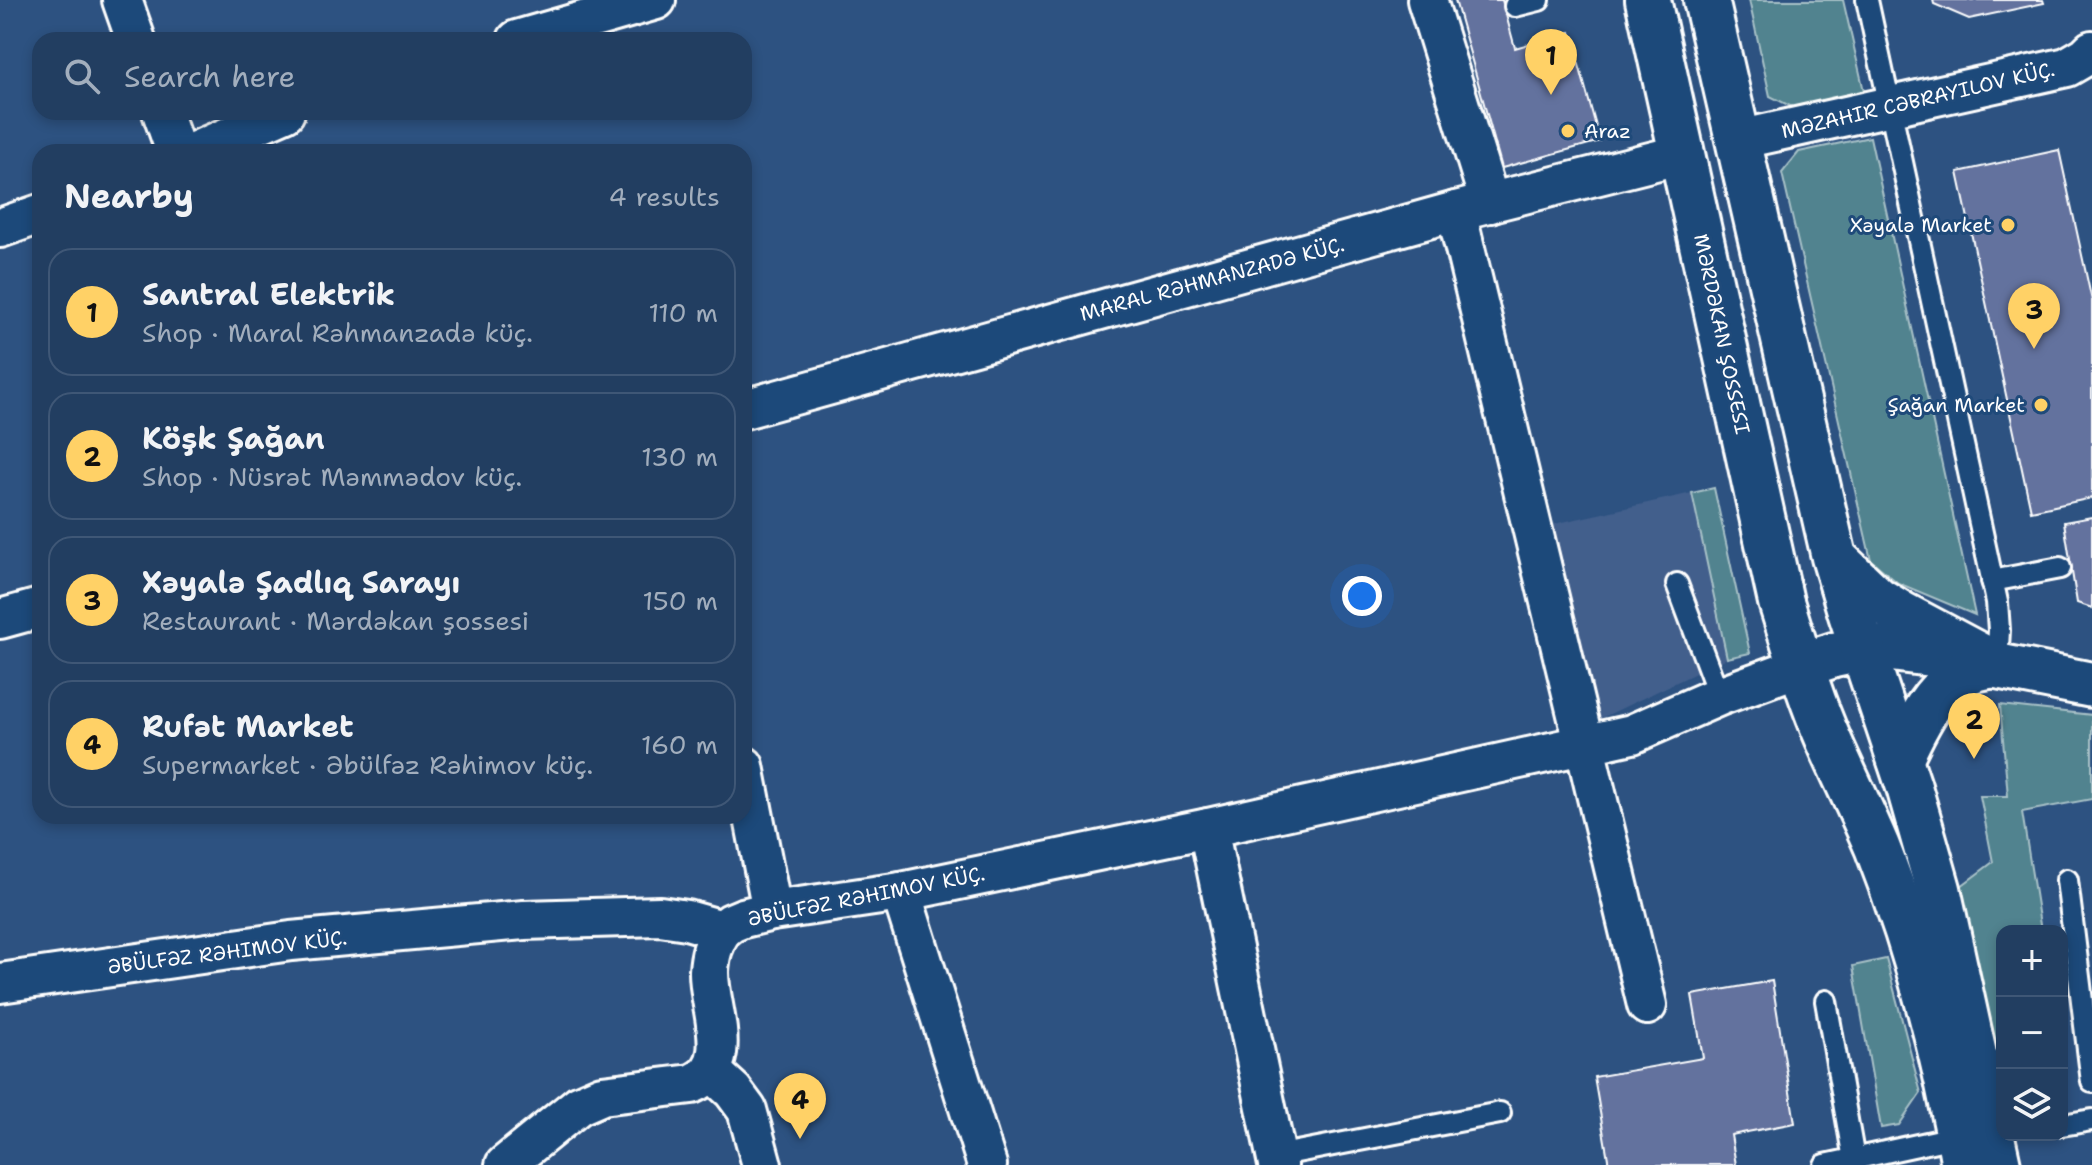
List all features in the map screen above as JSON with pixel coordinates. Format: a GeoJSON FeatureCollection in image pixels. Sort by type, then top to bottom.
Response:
{"type":"FeatureCollection","features":[{"type":"Feature","properties":{"kind":"main road","name":"MƏRDƏKAN ŞOSSESI"},"geometry":{"type":"LineString","coordinates":[[1648,0],[1781,602],[1828,738],[1877,846],[1908,933],[1930,1012],[1983,1147]]}},
{"type":"Feature","properties":{"kind":"main road"},"geometry":{"type":"LineString","coordinates":[[1706,0],[1834,557],[1900,759],[1938,889],[1983,1147]]}},
{"type":"Feature","properties":{"kind":"main road"},"geometry":{"type":"LineString","coordinates":[[1834,557],[1877,599],[1997,665]]}},
{"type":"Feature","properties":{"kind":"main road"},"geometry":{"type":"LineString","coordinates":[[1801,666],[1834,655],[1883,648],[1997,665],[2092,685]]}},
{"type":"Feature","properties":{"kind":"main road"},"geometry":{"type":"LineString","coordinates":[[1900,759],[1921,718],[1944,687],[1974,669],[1997,665]]}},
{"type":"Feature","properties":{"kind":"street"},"geometry":{"type":"LineString","coordinates":[[122,0],[133,32]]}},
{"type":"Feature","properties":{"kind":"street"},"geometry":{"type":"LineString","coordinates":[[545,32],[656,0]]}},
{"type":"Feature","properties":{"kind":"street"},"geometry":{"type":"LineString","coordinates":[[1427,0],[1584,745],[1647,1005]]}},
{"type":"Feature","properties":{"kind":"street"},"geometry":{"type":"LineString","coordinates":[[1738,140],[2067,67],[2090,56]]}},
{"type":"Feature","properties":{"kind":"street"},"geometry":{"type":"LineString","coordinates":[[165,120],[173,144]]}},
{"type":"Feature","properties":{"kind":"street"},"geometry":{"type":"LineString","coordinates":[[212,144],[267,120]]}},
{"type":"Feature","properties":{"kind":"street","name":"MARAL RƏHMANZADƏ KÜÇ."},"geometry":{"type":"LineString","coordinates":[[752,407],[1473,207],[1682,154]]}},
{"type":"Feature","properties":{"kind":"street"},"geometry":{"type":"LineString","coordinates":[[0,228],[32,217]]}},
{"type":"Feature","properties":{"kind":"street"},"geometry":{"type":"LineString","coordinates":[[0,619],[32,610]]}},
{"type":"Feature","properties":{"kind":"street","name":"ƏBÜLFƏZ RƏHIMOV KÜÇ."},"geometry":{"type":"LineString","coordinates":[[0,983],[291,941],[524,920],[660,916],[722,930],[743,918],[772,911],[901,892],[1632,734],[1719,696],[1801,666]]}},
{"type":"Feature","properties":{"kind":"street"},"geometry":{"type":"LineString","coordinates":[[752,807],[772,911]]}},
{"type":"Feature","properties":{"kind":"street"},"geometry":{"type":"LineString","coordinates":[[1208,828],[1277,1161]]}},
{"type":"Feature","properties":{"kind":"street"},"geometry":{"type":"LineString","coordinates":[[901,892],[987,1165]]}},
{"type":"Feature","properties":{"kind":"street"},"geometry":{"type":"LineString","coordinates":[[505,1165],[579,1105],[602,1095],[692,1084],[711,1071],[718,1042],[709,975],[710,958],[722,930]]}},
{"type":"Feature","properties":{"kind":"street"},"geometry":{"type":"LineString","coordinates":[[711,1071],[733,1091],[747,1110],[762,1165]]}},
{"type":"Feature","properties":{"kind":"lane"},"geometry":{"type":"LineString","coordinates":[[1515,6],[1539,0]]}},
{"type":"Feature","properties":{"kind":"lane"},"geometry":{"type":"LineString","coordinates":[[1867,0],[1997,602],[1997,665]]}},
{"type":"Feature","properties":{"kind":"lane"},"geometry":{"type":"LineString","coordinates":[[1992,581],[2060,568]]}},
{"type":"Feature","properties":{"kind":"lane"},"geometry":{"type":"LineString","coordinates":[[1677,584],[1719,696]]}},
{"type":"Feature","properties":{"kind":"lane"},"geometry":{"type":"LineString","coordinates":[[2067,880],[2092,1082]]}},
{"type":"Feature","properties":{"kind":"lane"},"geometry":{"type":"LineString","coordinates":[[1826,1001],[1854,1162]]}},
{"type":"Feature","properties":{"kind":"lane"},"geometry":{"type":"LineString","coordinates":[[1277,1161],[1500,1113]]}},
{"type":"Feature","properties":{"kind":"lane"},"geometry":{"type":"LineString","coordinates":[[2068,1124],[2092,1120]]}},
{"type":"Feature","properties":{"kind":"lane"},"geometry":{"type":"LineString","coordinates":[[1825,1165],[1983,1147]]}},
{"type":"Feature","properties":{"kind":"shaded area"},"geometry":{"type":"Polygon","coordinates":[[[1692,493],[1727,658],[1593,722],[1545,526],[1692,493]]]}},
{"type":"Feature","properties":{"kind":"green space"},"geometry":{"type":"Polygon","coordinates":[[[1749,0],[1843,0],[1864,91],[1798,110],[1770,96],[1749,0]]]}},
{"type":"Feature","properties":{"kind":"green space"},"geometry":{"type":"Polygon","coordinates":[[[1870,137],[1975,615],[1898,583],[1871,560],[1782,173],[1799,152],[1870,137]]]}},
{"type":"Feature","properties":{"kind":"green space"},"geometry":{"type":"Polygon","coordinates":[[[1714,488],[1750,653],[1727,658],[1692,493],[1714,488]]]}},
{"type":"Feature","properties":{"kind":"green space"},"geometry":{"type":"Polygon","coordinates":[[[2000,705],[2092,715],[2092,799],[2022,812],[2040,925],[1996,925],[1996,1047],[1941,901],[1993,862],[1980,796],[2008,796],[2000,705]]]}},
{"type":"Feature","properties":{"kind":"green space"},"geometry":{"type":"Polygon","coordinates":[[[1886,959],[1921,1093],[1899,1125],[1881,1128],[1853,966],[1886,959]]]}},
{"type":"Feature","properties":{"kind":"building"},"geometry":{"type":"Polygon","coordinates":[[[1455,0],[1502,0],[1515,48],[1570,32],[1600,141],[1502,168],[1455,0]]]}},
{"type":"Feature","properties":{"kind":"building"},"geometry":{"type":"Polygon","coordinates":[[[1933,0],[2043,0],[2044,3],[1969,19],[1934,4],[1933,0]]]}},
{"type":"Feature","properties":{"kind":"building"},"geometry":{"type":"Polygon","coordinates":[[[2059,150],[2092,301],[2092,498],[2031,511],[1958,172],[2059,150]]]}},
{"type":"Feature","properties":{"kind":"building"},"geometry":{"type":"Polygon","coordinates":[[[2092,517],[2092,608],[2077,603],[2064,522],[2092,517]]]}},
{"type":"Feature","properties":{"kind":"building"},"geometry":{"type":"Polygon","coordinates":[[[1772,981],[1795,1123],[1731,1135],[1736,1165],[1609,1165],[1594,1077],[1703,1058],[1692,995],[1772,981]]]}},
{"type":"Feature","properties":{"kind":"place","name":"Santral Elektrik"},"geometry":{"type":"Point","coordinates":[1551,95]}},
{"type":"Feature","properties":{"kind":"place","name":"Araz"},"geometry":{"type":"Point","coordinates":[1568,131]}},
{"type":"Feature","properties":{"kind":"place","name":"Xəyalə Market"},"geometry":{"type":"Point","coordinates":[2008,225]}},
{"type":"Feature","properties":{"kind":"place","name":"Xəyalə Şadlıq Sarayı"},"geometry":{"type":"Point","coordinates":[2034,349]}},
{"type":"Feature","properties":{"kind":"place","name":"Şağan Market"},"geometry":{"type":"Point","coordinates":[2041,405]}},
{"type":"Feature","properties":{"kind":"place","name":"Köşk Şağan"},"geometry":{"type":"Point","coordinates":[1974,759]}},
{"type":"Feature","properties":{"kind":"place","name":"Rufət Market"},"geometry":{"type":"Point","coordinates":[800,1139]}}]}
